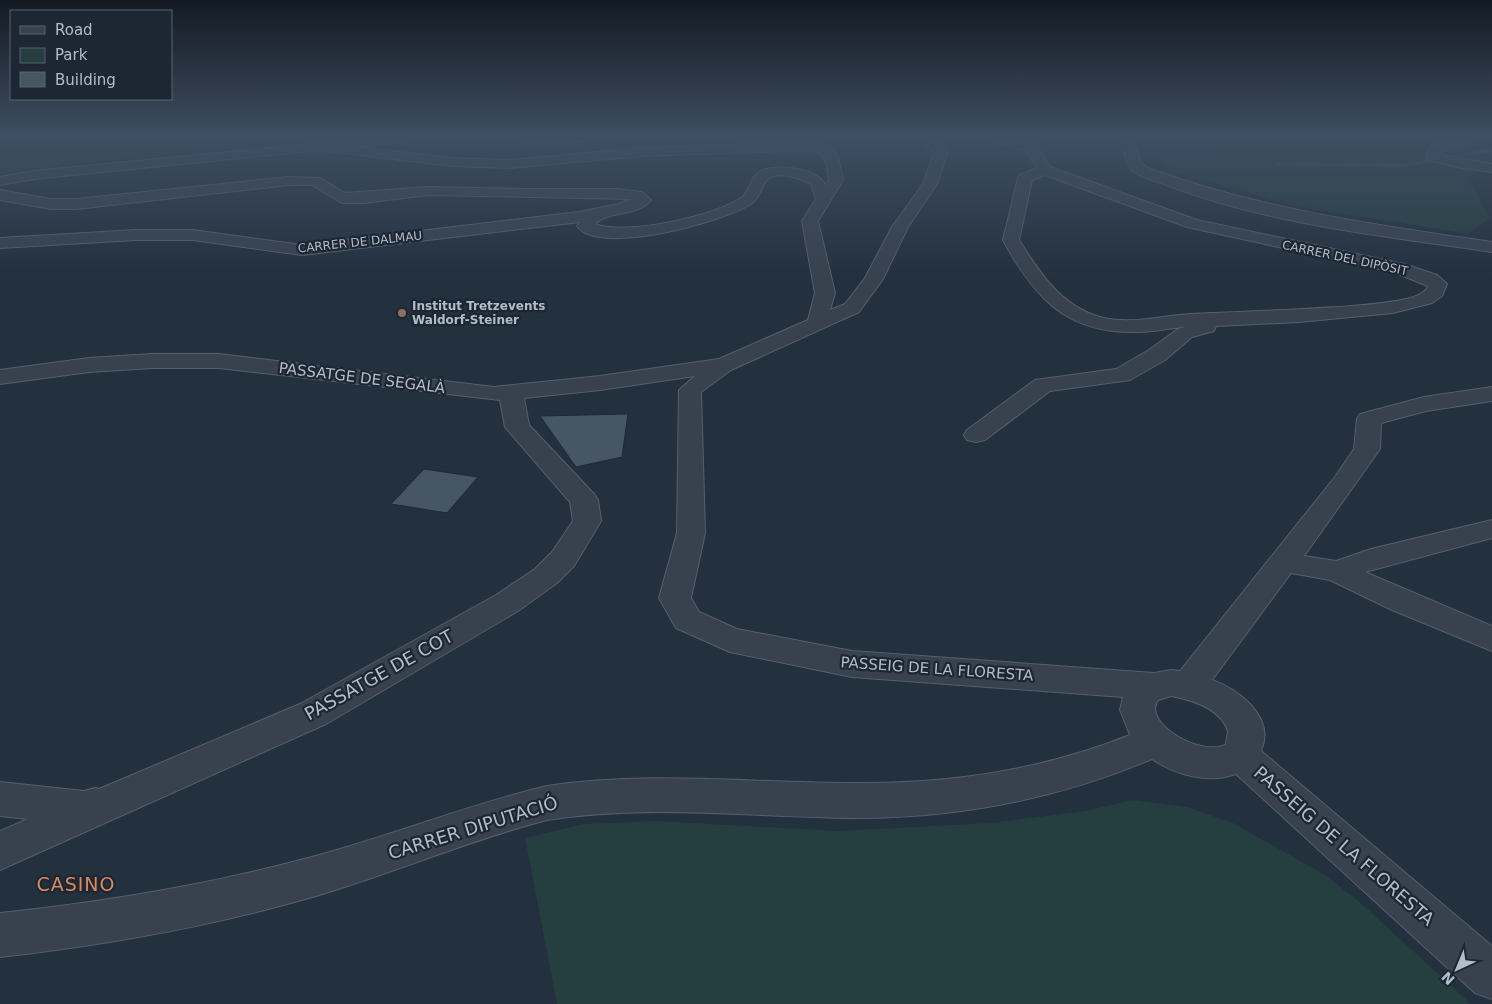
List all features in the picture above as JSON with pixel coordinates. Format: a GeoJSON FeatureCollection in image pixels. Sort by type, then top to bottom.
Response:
{"type":"FeatureCollection","features":[{"type":"Feature","properties":{"kind":"street","name":"CARRER DE DALMAU"},"geometry":{"type":"LineString","coordinates":[[0,195],[51,204],[76,204],[263,184]]}},
{"type":"Feature","properties":{"kind":"street","name":"CARRER DE DALMAU"},"geometry":{"type":"LineString","coordinates":[[0,243],[136,235],[193,235],[302,250],[579,217],[625,208],[643,200],[637,195],[617,193],[524,194],[427,191],[364,198],[342,198],[320,184]]}},
{"type":"Feature","properties":{"kind":"street"},"geometry":{"type":"LineString","coordinates":[[599,213],[588,220],[585,226],[604,233],[631,233],[678,224],[738,206],[751,198],[757,184]]}},
{"type":"Feature","properties":{"kind":"street"},"geometry":{"type":"LineString","coordinates":[[818,184],[824,200]]}},
{"type":"Feature","properties":{"kind":"street"},"geometry":{"type":"LineString","coordinates":[[817,324],[825,293],[810,221],[834,184]]}},
{"type":"Feature","properties":{"kind":"street","name":"PASSEIG DE LA FLORESTA"},"geometry":{"type":"LineString","coordinates":[[930,184],[900,227],[874,278],[852,308],[722,365],[690,390],[689,463],[691,533],[675,598],[687,620],[730,640],[852,664],[1154,686]]}},
{"type":"Feature","properties":{"kind":"street"},"geometry":{"type":"LineString","coordinates":[[1024,184],[1011,240],[1025,265],[1048,296],[1062,306],[1093,321],[1115,325],[1233,320]]}},
{"type":"Feature","properties":{"kind":"street","name":"CARRER DEL DIPÒSIT"},"geometry":{"type":"LineString","coordinates":[[1083,184],[1193,224],[1398,268],[1430,279],[1438,284],[1436,293],[1426,300],[1402,306],[1233,320]]}},
{"type":"Feature","properties":{"kind":"street"},"geometry":{"type":"LineString","coordinates":[[1180,184],[1224,199],[1316,219],[1492,247]]}},
{"type":"Feature","properties":{"kind":"street"},"geometry":{"type":"LineString","coordinates":[[976,434],[1042,385],[1122,375],[1157,355],[1185,333],[1233,320]]}},
{"type":"Feature","properties":{"kind":"street","name":"PASSATGE DE SEGALÀ"},"geometry":{"type":"LineString","coordinates":[[0,376],[89,365],[152,361],[219,362],[494,394],[600,383],[722,365]]}},
{"type":"Feature","properties":{"kind":"street","name":"PASSATGE DE COT"},"geometry":{"type":"LineString","coordinates":[[0,851],[313,714],[507,603],[546,576],[563,559],[587,521],[584,500],[517,427],[512,408],[512,393]]}},
{"type":"Feature","properties":{"kind":"street"},"geometry":{"type":"LineString","coordinates":[[1189,685],[1284,562],[1367,449],[1369,419],[1424,404],[1492,394]]}},
{"type":"Feature","properties":{"kind":"street"},"geometry":{"type":"LineString","coordinates":[[1337,571],[1371,558],[1492,529]]}},
{"type":"Feature","properties":{"kind":"street"},"geometry":{"type":"LineString","coordinates":[[1284,562],[1337,571],[1403,602],[1492,639]]}},
{"type":"Feature","properties":{"kind":"street"},"geometry":{"type":"LineString","coordinates":[[1171,683],[1189,685],[1217,696],[1235,711],[1244,725],[1247,736],[1244,749],[1240,755],[1230,761],[1216,764],[1197,762],[1173,753],[1156,741],[1141,721],[1137,708],[1143,693],[1154,686],[1171,683]]}},
{"type":"Feature","properties":{"kind":"street","name":"CARRER DIPUTACIÓ"},"geometry":{"type":"LineString","coordinates":[[0,935],[97,924],[204,905],[309,878],[546,803],[608,794],[670,792],[819,800],[889,801],[945,798],[1037,784],[1120,758],[1156,741]]}},
{"type":"Feature","properties":{"kind":"street","name":"PASSEIG DE LA FLORESTA"},"geometry":{"type":"LineString","coordinates":[[1240,755],[1492,976]]}},
{"type":"Feature","properties":{"kind":"street"},"geometry":{"type":"LineString","coordinates":[[0,799],[84,808],[146,788]]}},
{"type":"Feature","properties":{"kind":"green space"},"geometry":{"type":"Polygon","coordinates":[[[1215,184],[1471,184],[1490,218],[1468,234],[1295,206],[1215,184]]]}},
{"type":"Feature","properties":{"kind":"green space"},"geometry":{"type":"Polygon","coordinates":[[[1132,800],[1187,807],[1233,823],[1327,876],[1363,905],[1471,1004],[557,1004],[525,838],[583,824],[657,821],[838,831],[991,823],[1086,811],[1132,800]]]}},
{"type":"Feature","properties":{"kind":"building"},"geometry":{"type":"Polygon","coordinates":[[[628,414],[622,457],[576,467],[540,416],[628,414]]]}},
{"type":"Feature","properties":{"kind":"building"},"geometry":{"type":"Polygon","coordinates":[[[424,469],[478,477],[447,513],[391,504],[424,469]]]}},
{"type":"Feature","properties":{"kind":"place","name":"Institut Tretzevents Waldorf-Steiner"},"geometry":{"type":"Point","coordinates":[402,313]}},
{"type":"Feature","properties":{"kind":"district","name":"CASINO"},"geometry":{"type":"Point","coordinates":[76,884]}}]}
